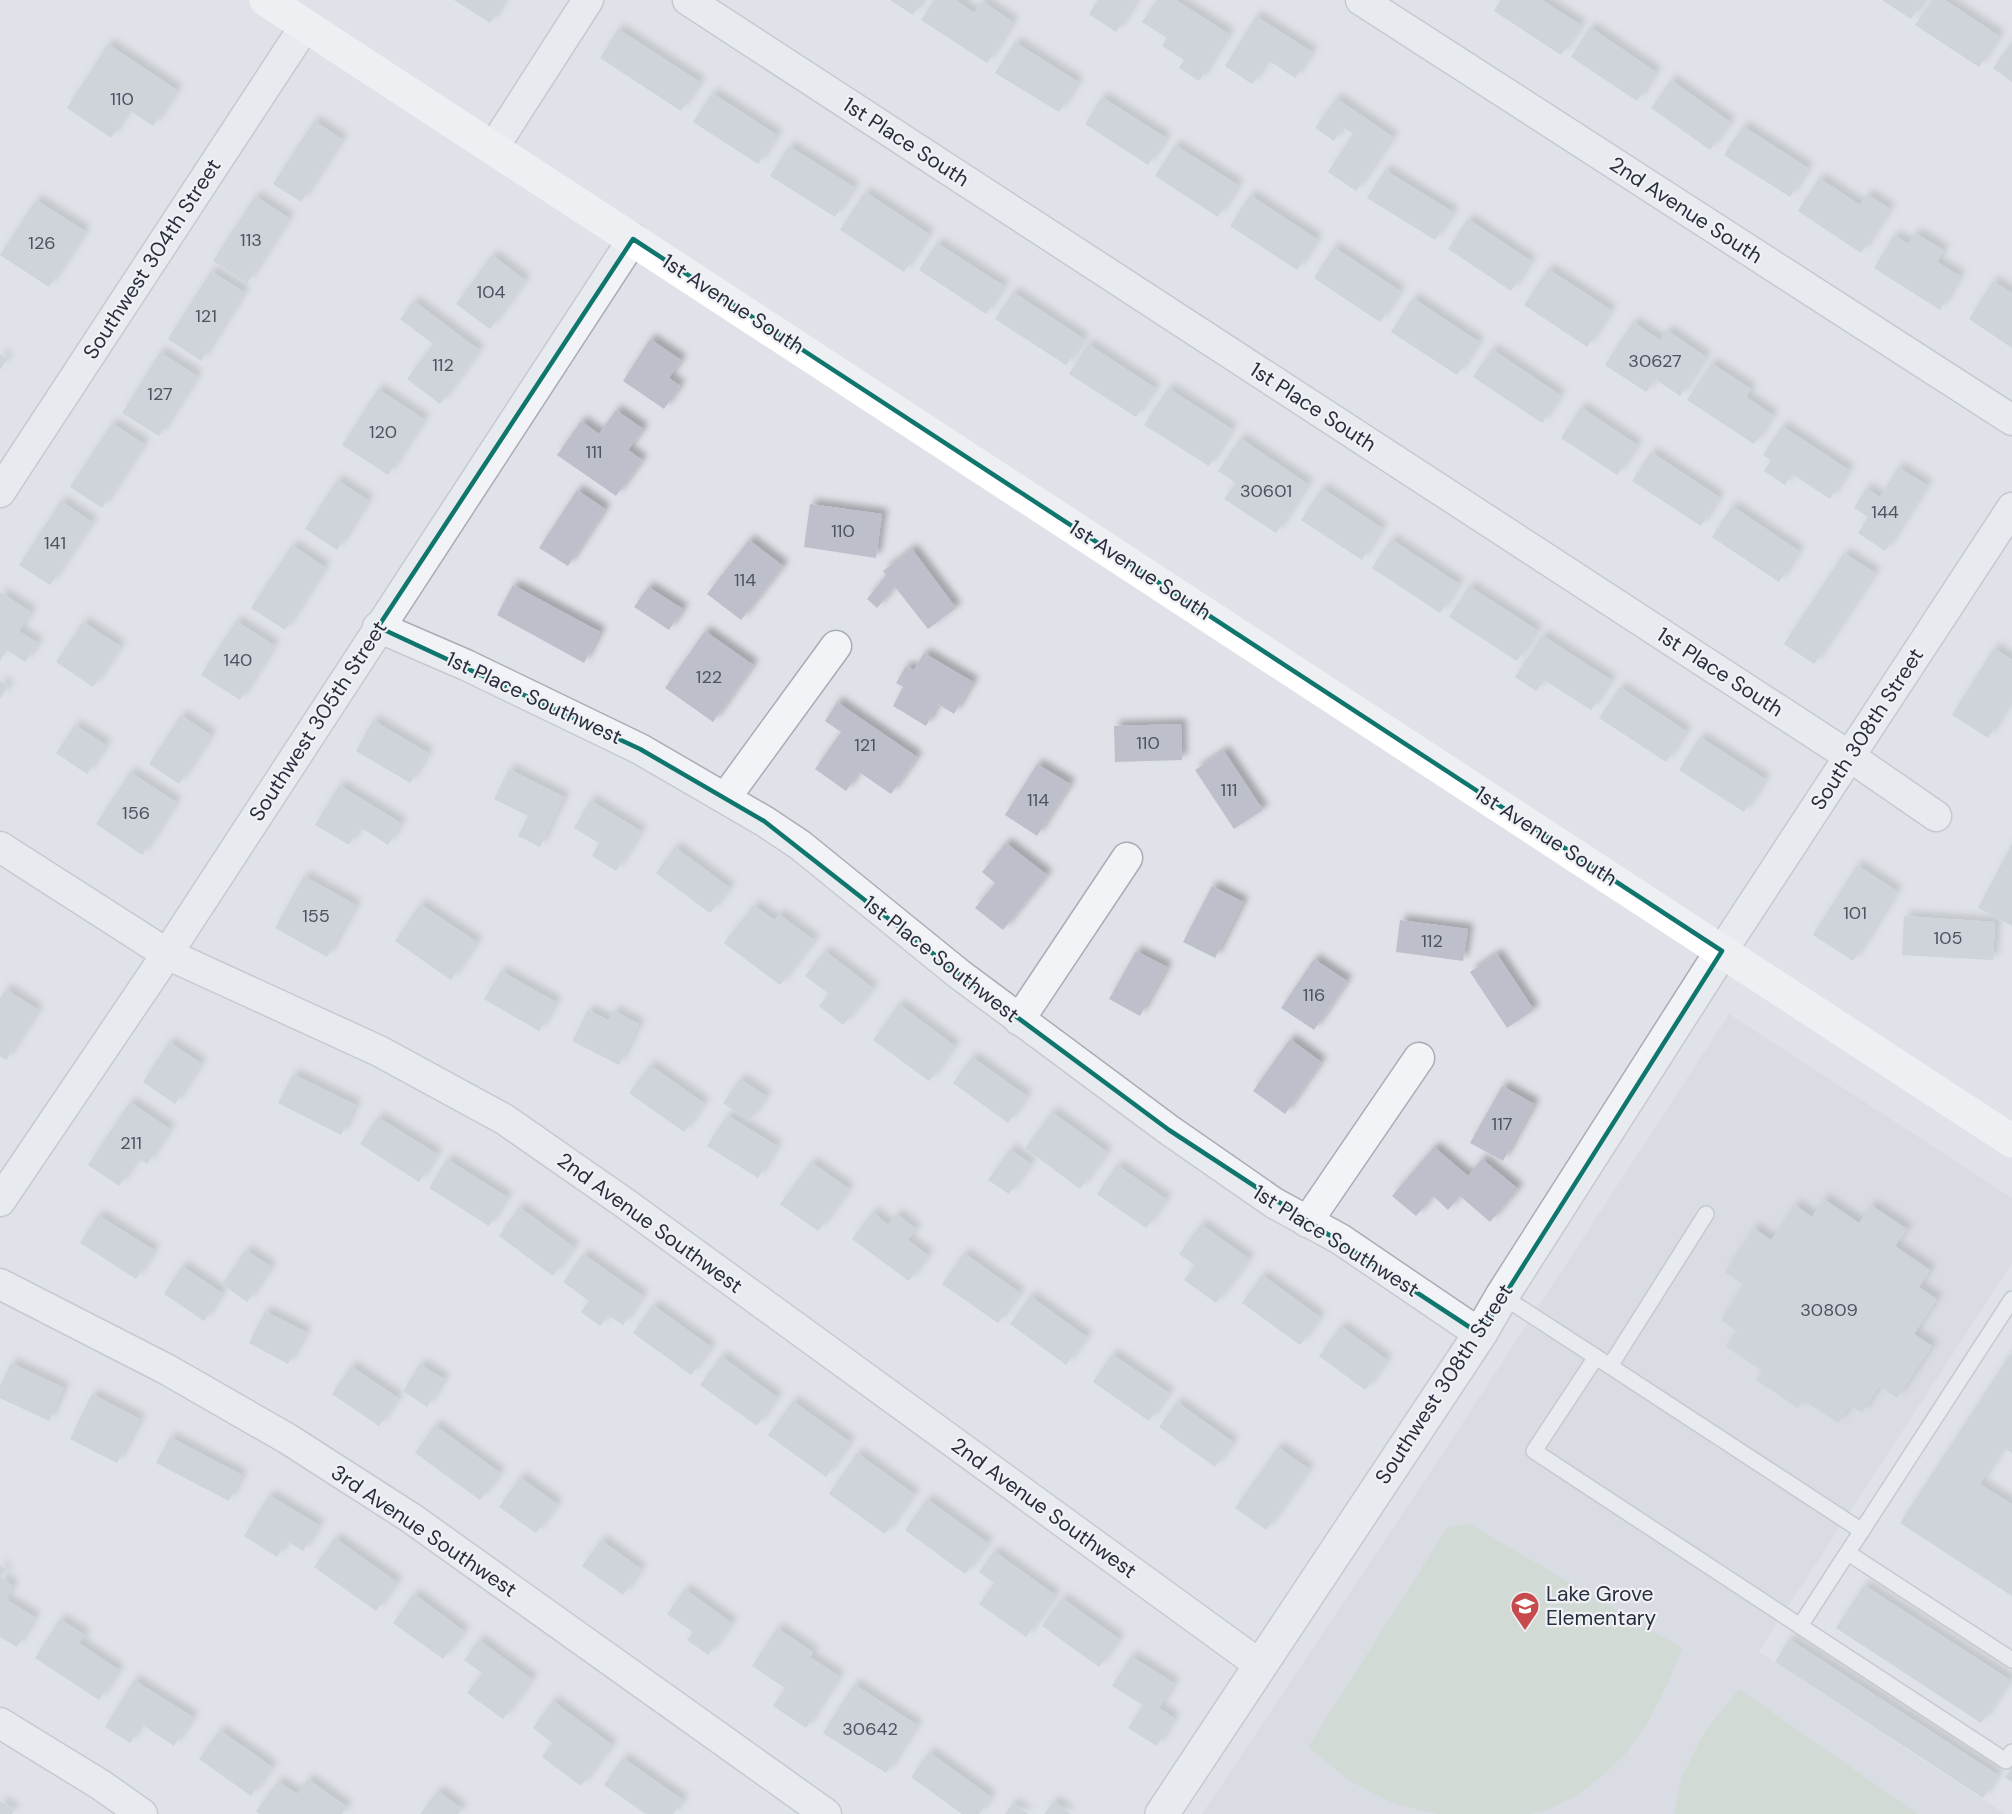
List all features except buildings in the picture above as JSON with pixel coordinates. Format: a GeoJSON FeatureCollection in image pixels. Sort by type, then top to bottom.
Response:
{"type":"FeatureCollection","features":[{"type":"Feature","properties":{"kind":"main road","name":"1st Avenue South"},"geometry":{"type":"LineString","coordinates":[[266,0],[2012,1141]]}},
{"type":"Feature","properties":{"kind":"street"},"geometry":{"type":"LineString","coordinates":[[492,148],[588,0]]}},
{"type":"Feature","properties":{"kind":"street","name":"1st Place South"},"geometry":{"type":"LineString","coordinates":[[688,0],[1849,756],[1936,816]]}},
{"type":"Feature","properties":{"kind":"street","name":"2nd Avenue South"},"geometry":{"type":"LineString","coordinates":[[1361,0],[2012,420]]}},
{"type":"Feature","properties":{"kind":"street","name":"Southwest 304th Street"},"geometry":{"type":"LineString","coordinates":[[0,492],[305,26]]}},
{"type":"Feature","properties":{"kind":"street","name":"Southwest 305th Street"},"geometry":{"type":"LineString","coordinates":[[0,1201],[167,954],[633,238]]}},
{"type":"Feature","properties":{"kind":"street","name":"South 308th Street"},"geometry":{"type":"LineString","coordinates":[[1722,951],[2012,508]]}},
{"type":"Feature","properties":{"kind":"street","name":"1st Place Southwest"},"geometry":{"type":"LineString","coordinates":[[378,627],[569,713],[640,748],[726,797],[800,846],[897,926],[1019,1020],[1240,1180],[1307,1222],[1340,1239],[1480,1334]]}},
{"type":"Feature","properties":{"kind":"street"},"geometry":{"type":"LineString","coordinates":[[726,797],[836,646]]}},
{"type":"Feature","properties":{"kind":"street","name":"2nd Avenue Southwest"},"geometry":{"type":"LineString","coordinates":[[0,847],[167,954],[379,1051],[504,1119],[626,1204],[1260,1665]]}},
{"type":"Feature","properties":{"kind":"street"},"geometry":{"type":"LineString","coordinates":[[1019,1020],[1127,858]]}},
{"type":"Feature","properties":{"kind":"street","name":"Southwest 308th Street"},"geometry":{"type":"LineString","coordinates":[[1162,1814],[1480,1334],[1722,951]]}},
{"type":"Feature","properties":{"kind":"street"},"geometry":{"type":"LineString","coordinates":[[1307,1222],[1419,1058]]}},
{"type":"Feature","properties":{"kind":"street","name":"3rd Avenue Southwest"},"geometry":{"type":"LineString","coordinates":[[0,1284],[166,1369],[297,1445],[411,1518],[826,1814]]}},
{"type":"Feature","properties":{"kind":"street"},"geometry":{"type":"LineString","coordinates":[[0,1723],[101,1785],[142,1814]]}},
{"type":"Feature","properties":{"kind":"lane"},"geometry":{"type":"LineString","coordinates":[[1610,1366],[1706,1214]]}},
{"type":"Feature","properties":{"kind":"lane"},"geometry":{"type":"LineString","coordinates":[[1502,1296],[1862,1532]]}},
{"type":"Feature","properties":{"kind":"lane"},"geometry":{"type":"LineString","coordinates":[[1800,1626],[2012,1299]]}},
{"type":"Feature","properties":{"kind":"lane"},"geometry":{"type":"LineString","coordinates":[[1596,1357],[1534,1450],[2006,1761],[2012,1752]]}},
{"type":"Feature","properties":{"kind":"lane"},"geometry":{"type":"LineString","coordinates":[[1848,1553],[2012,1660]]}},
{"type":"Feature","properties":{"kind":"highlighted area"},"geometry":{"type":"Polygon","coordinates":[[[633,239],[1722,951],[1480,1334],[1169,1130],[959,974],[764,821],[640,749],[378,627],[633,239]]]}},
{"type":"Feature","properties":{"kind":"shaded area"},"geometry":{"type":"Polygon","coordinates":[[[1729,1014],[2012,1198],[2012,1263],[1759,1651],[1665,1590],[2005,1814],[1202,1814],[1447,1447],[1729,1014]]]}},
{"type":"Feature","properties":{"kind":"green space"},"geometry":{"type":"Polygon","coordinates":[[[1468,1523],[1682,1648],[1668,1683],[1648,1722],[1627,1752],[1602,1776],[1576,1796],[1549,1809],[1529,1814],[1437,1814],[1395,1804],[1350,1781],[1308,1747],[1447,1528],[1468,1523]]]}},
{"type":"Feature","properties":{"kind":"green space"},"geometry":{"type":"Polygon","coordinates":[[[1739,1689],[1918,1814],[1674,1814],[1682,1776],[1705,1731],[1739,1689]]]}},
{"type":"Feature","properties":{"kind":"place","name":"Lake Grove Elementary"},"geometry":{"type":"Point","coordinates":[1525,1632]}}]}
